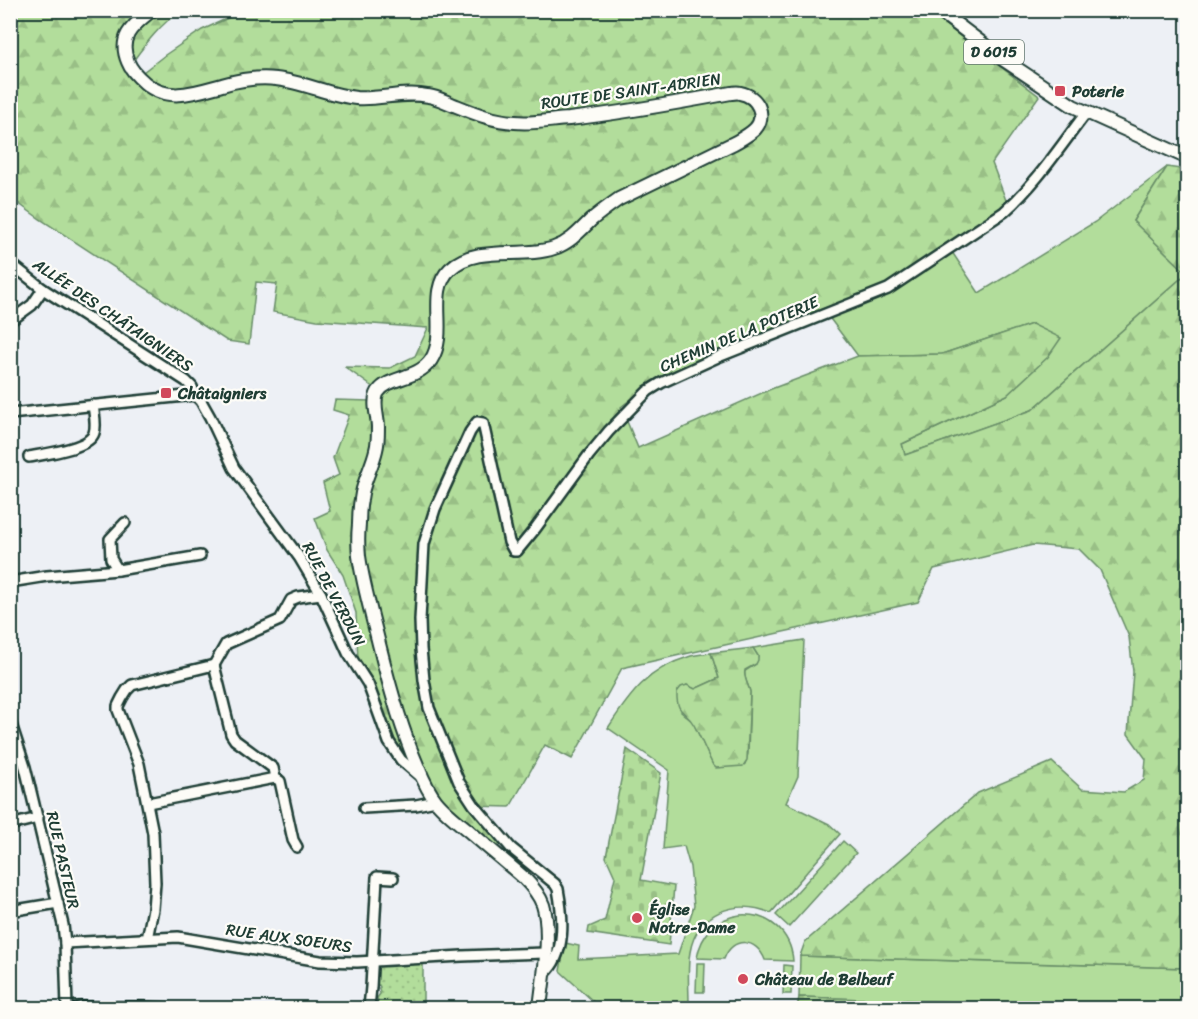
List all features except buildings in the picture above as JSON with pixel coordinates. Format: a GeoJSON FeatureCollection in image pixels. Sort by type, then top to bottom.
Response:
{"type":"FeatureCollection","features":[{"type":"Feature","properties":{"kind":"main road","name":"ROUTE DE SAINT-ADRIEN"},"geometry":{"type":"LineString","coordinates":[[152,10],[127,33],[124,44],[125,55],[130,66],[142,80],[161,93],[188,94],[250,79],[274,79],[355,98],[414,94],[430,96],[479,115],[515,123],[620,112],[731,93],[742,93],[757,103],[761,115],[759,123],[749,134],[619,199],[604,209],[566,243],[540,252],[479,256],[457,264],[449,270],[440,287],[438,340],[430,360],[413,375],[384,386],[375,397],[378,428],[377,449],[362,492],[359,555],[392,695],[407,741],[423,779]]}},
{"type":"Feature","properties":{"kind":"main road","name":"D 6015"},"geometry":{"type":"LineString","coordinates":[[938,10],[1050,92],[1086,113],[1188,156]]}},
{"type":"Feature","properties":{"kind":"main road"},"geometry":{"type":"LineString","coordinates":[[423,779],[436,801],[454,819],[532,885],[539,895],[546,923],[540,1008]]}},
{"type":"Feature","properties":{"kind":"street","name":"CHEMIN DE LA POTERIE"},"geometry":{"type":"LineString","coordinates":[[544,974],[555,960],[559,945],[561,930],[558,889],[511,848],[474,805],[459,782],[429,708],[424,680],[420,620],[424,544],[435,509],[470,432],[477,422],[483,423],[509,542],[514,551],[517,551],[589,455],[648,391],[718,357],[888,289],[1017,201],[1086,113]]}},
{"type":"Feature","properties":{"kind":"street","name":"ALLÉE DES CHÂTAIGNIERS"},"geometry":{"type":"LineString","coordinates":[[10,263],[42,289],[186,381],[192,387],[195,395]]}},
{"type":"Feature","properties":{"kind":"street"},"geometry":{"type":"LineString","coordinates":[[10,321],[32,305],[42,289]]}},
{"type":"Feature","properties":{"kind":"street"},"geometry":{"type":"LineString","coordinates":[[10,414],[195,395]]}},
{"type":"Feature","properties":{"kind":"street","name":"RUE DE VERDUN"},"geometry":{"type":"LineString","coordinates":[[195,395],[210,417],[234,468],[299,557],[321,594],[348,653],[368,684],[389,742],[401,760],[423,779]]}},
{"type":"Feature","properties":{"kind":"street"},"geometry":{"type":"LineString","coordinates":[[29,457],[87,442],[93,436],[95,427],[93,405]]}},
{"type":"Feature","properties":{"kind":"street"},"geometry":{"type":"LineString","coordinates":[[117,570],[111,559],[110,539],[125,523]]}},
{"type":"Feature","properties":{"kind":"street"},"geometry":{"type":"LineString","coordinates":[[10,582],[47,576],[117,570],[200,556]]}},
{"type":"Feature","properties":{"kind":"street"},"geometry":{"type":"LineString","coordinates":[[275,778],[273,768],[233,738],[229,730],[214,665],[226,644],[280,620],[291,600],[321,594]]}},
{"type":"Feature","properties":{"kind":"street"},"geometry":{"type":"LineString","coordinates":[[149,938],[153,909],[155,857],[153,832],[139,764],[118,710],[129,687],[214,665]]}},
{"type":"Feature","properties":{"kind":"street","name":"RUE PASTEUR"},"geometry":{"type":"LineString","coordinates":[[10,721],[25,767],[58,903],[65,943],[67,1008]]}},
{"type":"Feature","properties":{"kind":"street"},"geometry":{"type":"LineString","coordinates":[[148,803],[275,778],[280,781],[293,840],[297,847]]}},
{"type":"Feature","properties":{"kind":"street"},"geometry":{"type":"LineString","coordinates":[[364,808],[416,805],[436,801]]}},
{"type":"Feature","properties":{"kind":"street"},"geometry":{"type":"LineString","coordinates":[[10,825],[38,818]]}},
{"type":"Feature","properties":{"kind":"street"},"geometry":{"type":"LineString","coordinates":[[369,1008],[376,877],[393,878]]}},
{"type":"Feature","properties":{"kind":"street"},"geometry":{"type":"LineString","coordinates":[[10,910],[58,903]]}},
{"type":"Feature","properties":{"kind":"street","name":"RUE AUX SOEURS"},"geometry":{"type":"LineString","coordinates":[[65,943],[178,937],[320,960],[372,962],[545,953]]}},
{"type":"Feature","properties":{"kind":"street"},"geometry":{"type":"LineString","coordinates":[[78,1008],[138,1006],[167,1008]]}},
{"type":"Feature","properties":{"kind":"green space"},"geometry":{"type":"Polygon","coordinates":[[[11,11],[180,11],[160,28],[133,61],[143,72],[202,30],[243,11],[927,11],[1039,96],[992,163],[1007,203],[885,286],[814,312],[658,378],[621,407],[638,448],[771,389],[858,356],[942,354],[1032,324],[1061,338],[1048,357],[1007,395],[902,444],[905,455],[1032,410],[1187,273],[1187,968],[800,956],[805,942],[978,793],[1052,762],[1082,789],[1124,792],[1144,780],[1146,759],[1128,734],[1133,672],[1129,637],[1100,570],[1079,549],[1033,545],[934,569],[918,602],[622,668],[572,759],[545,745],[510,807],[472,806],[500,842],[498,848],[440,798],[429,781],[416,750],[402,754],[393,742],[358,661],[356,613],[343,575],[327,550],[315,518],[330,511],[323,483],[339,475],[333,458],[349,415],[333,410],[335,400],[371,401],[374,388],[345,367],[390,368],[415,356],[428,328],[317,320],[273,312],[277,284],[256,282],[249,344],[227,341],[11,198],[11,11]]]}},
{"type":"Feature","properties":{"kind":"green space"},"geometry":{"type":"Polygon","coordinates":[[[1167,167],[1133,221],[1187,273],[1032,410],[905,455],[902,444],[1007,395],[1032,324],[942,354],[858,356],[828,316],[888,293],[952,252],[979,293],[1095,222],[1167,167]]]}},
{"type":"Feature","properties":{"kind":"green space"},"geometry":{"type":"Polygon","coordinates":[[[1167,167],[1187,170],[1187,273],[1133,221],[1167,167]]]}},
{"type":"Feature","properties":{"kind":"green space"},"geometry":{"type":"Polygon","coordinates":[[[804,640],[798,776],[786,803],[829,824],[840,834],[771,913],[745,907],[732,908],[709,918],[701,927],[694,938],[690,952],[689,1004],[686,1008],[604,1008],[595,1003],[560,971],[565,943],[579,946],[578,959],[678,954],[694,906],[690,867],[684,846],[663,849],[669,770],[608,728],[632,694],[651,676],[674,662],[694,655],[711,653],[719,678],[695,689],[687,685],[681,712],[693,722],[713,765],[742,766],[748,754],[750,692],[745,679],[745,671],[756,664],[758,656],[753,648],[804,640]]]}},
{"type":"Feature","properties":{"kind":"green space"},"geometry":{"type":"Polygon","coordinates":[[[753,648],[758,660],[756,664],[745,670],[745,679],[750,692],[747,760],[743,766],[716,768],[691,720],[680,709],[677,692],[681,687],[687,685],[695,689],[719,678],[711,653],[753,648]]]}},
{"type":"Feature","properties":{"kind":"green space"},"geometry":{"type":"Polygon","coordinates":[[[627,749],[661,773],[641,880],[674,886],[669,945],[588,933],[589,927],[605,920],[615,877],[606,857],[627,749]]]}},
{"type":"Feature","properties":{"kind":"green space"},"geometry":{"type":"Polygon","coordinates":[[[843,841],[856,853],[789,927],[776,915],[843,841]]]}},
{"type":"Feature","properties":{"kind":"green space"},"geometry":{"type":"Polygon","coordinates":[[[740,915],[760,917],[776,926],[788,941],[793,961],[765,960],[756,947],[744,943],[733,946],[724,959],[697,958],[702,942],[711,929],[724,920],[740,915]]]}},
{"type":"Feature","properties":{"kind":"green space"},"geometry":{"type":"Polygon","coordinates":[[[800,956],[1187,968],[1187,1008],[799,997],[800,956]]]}},
{"type":"Feature","properties":{"kind":"green space"},"geometry":{"type":"Polygon","coordinates":[[[423,963],[423,1008],[378,1008],[377,998],[380,994],[380,987],[375,986],[375,965],[423,963]]]}},
{"type":"Feature","properties":{"kind":"green space"},"geometry":{"type":"Polygon","coordinates":[[[697,963],[705,963],[704,992],[696,992],[697,963]]]}},
{"type":"Feature","properties":{"kind":"green space"},"geometry":{"type":"Polygon","coordinates":[[[784,965],[792,966],[791,994],[783,994],[784,965]]]}},
{"type":"Feature","properties":{"kind":"green space"},"geometry":{"type":"Polygon","coordinates":[[[799,997],[1148,1008],[797,1008],[799,997]]]}},
{"type":"Feature","properties":{"kind":"place","name":"Poterie"},"geometry":{"type":"Point","coordinates":[1060,91]}},
{"type":"Feature","properties":{"kind":"place","name":"Châtaigniers"},"geometry":{"type":"Point","coordinates":[166,393]}},
{"type":"Feature","properties":{"kind":"place","name":"Église Notre-Dame"},"geometry":{"type":"Point","coordinates":[637,918]}},
{"type":"Feature","properties":{"kind":"place","name":"Château de Belbeuf"},"geometry":{"type":"Point","coordinates":[743,979]}}]}
